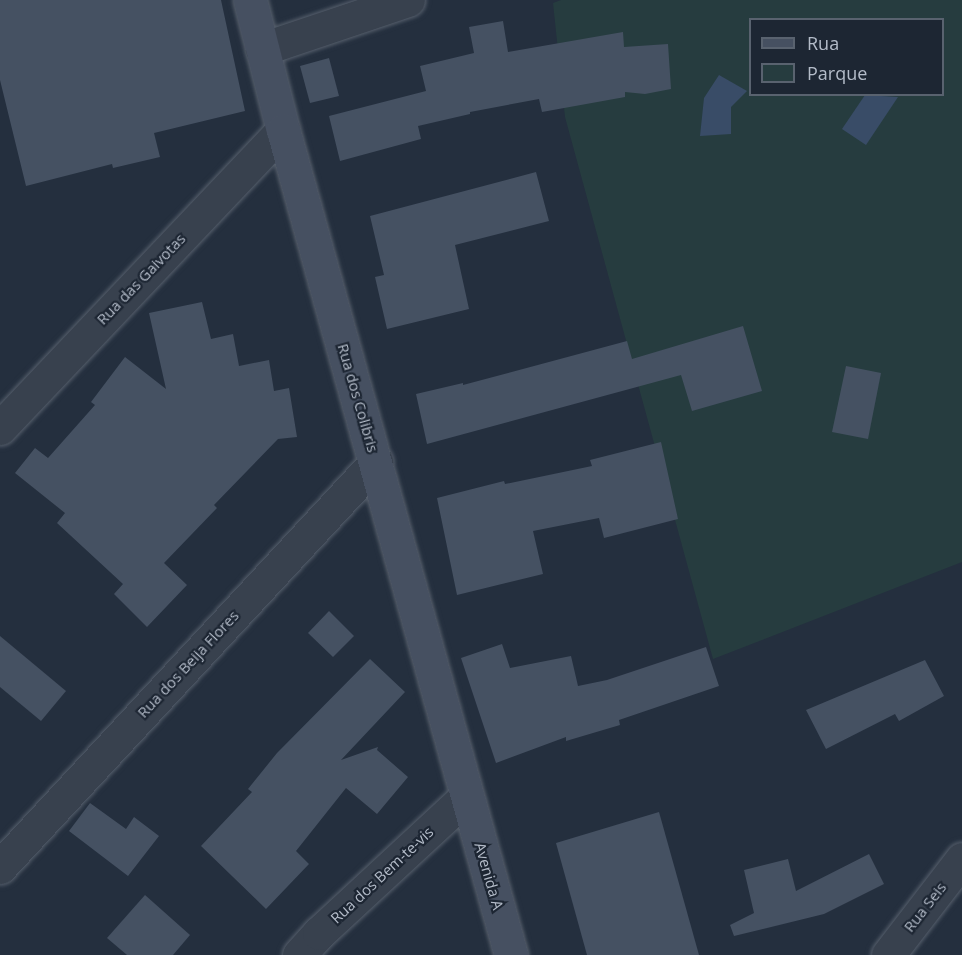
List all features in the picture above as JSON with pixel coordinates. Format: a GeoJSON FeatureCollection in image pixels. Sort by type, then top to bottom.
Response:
{"type":"FeatureCollection","features":[{"type":"Feature","properties":{"kind":"street","name":"Rua dos Colibris"},"geometry":{"type":"LineString","coordinates":[[250,0],[283,130],[376,462],[466,797]]}},
{"type":"Feature","properties":{"kind":"street"},"geometry":{"type":"LineString","coordinates":[[262,49],[408,0]]}},
{"type":"Feature","properties":{"kind":"street","name":"Rua das Gaivotas"},"geometry":{"type":"LineString","coordinates":[[0,428],[283,130]]}},
{"type":"Feature","properties":{"kind":"street","name":"Rua dos Beija Flores"},"geometry":{"type":"LineString","coordinates":[[0,867],[376,462]]}},
{"type":"Feature","properties":{"kind":"street","name":"Rua dos Bem-te-vis"},"geometry":{"type":"LineString","coordinates":[[299,955],[319,933],[466,797]]}},
{"type":"Feature","properties":{"kind":"street","name":"Avenida A"},"geometry":{"type":"LineString","coordinates":[[466,797],[511,955]]}},
{"type":"Feature","properties":{"kind":"street","name":"Rua Seis"},"geometry":{"type":"LineString","coordinates":[[888,955],[962,859]]}},
{"type":"Feature","properties":{"kind":"green space"},"geometry":{"type":"Polygon","coordinates":[[[561,0],[962,0],[962,562],[713,659],[565,117],[553,3],[561,0]]]}},
{"type":"Feature","properties":{"kind":"water"},"geometry":{"type":"Polygon","coordinates":[[[719,75],[747,91],[731,107],[731,134],[700,136],[704,98],[719,75]]]}},
{"type":"Feature","properties":{"kind":"water"},"geometry":{"type":"Polygon","coordinates":[[[864,96],[898,97],[866,145],[842,129],[864,96]]]}},
{"type":"Feature","properties":{"kind":"building"},"geometry":{"type":"Polygon","coordinates":[[[0,0],[221,0],[245,111],[154,133],[160,157],[113,168],[112,164],[26,186],[0,80],[0,0]]]}},
{"type":"Feature","properties":{"kind":"building"},"geometry":{"type":"Polygon","coordinates":[[[503,21],[508,52],[623,32],[624,47],[668,44],[671,89],[645,94],[625,92],[625,97],[542,112],[539,99],[470,112],[470,114],[418,126],[421,139],[340,161],[329,116],[426,91],[420,66],[474,53],[469,27],[503,21]]]}},
{"type":"Feature","properties":{"kind":"building"},"geometry":{"type":"Polygon","coordinates":[[[329,58],[339,96],[310,103],[300,66],[329,58]]]}},
{"type":"Feature","properties":{"kind":"building"},"geometry":{"type":"Polygon","coordinates":[[[536,172],[549,221],[455,245],[469,309],[387,329],[375,277],[384,275],[370,216],[536,172]]]}},
{"type":"Feature","properties":{"kind":"building"},"geometry":{"type":"Polygon","coordinates":[[[202,302],[211,339],[233,334],[239,366],[269,360],[274,391],[289,388],[297,437],[278,439],[214,505],[217,508],[164,563],[187,585],[147,627],[114,594],[123,584],[57,523],[65,513],[15,473],[35,448],[48,458],[95,405],[91,402],[125,357],[166,389],[149,313],[202,302]]]}},
{"type":"Feature","properties":{"kind":"building"},"geometry":{"type":"Polygon","coordinates":[[[743,326],[762,391],[692,411],[681,375],[427,444],[416,394],[463,383],[463,385],[627,341],[632,359],[743,326]]]}},
{"type":"Feature","properties":{"kind":"building"},"geometry":{"type":"Polygon","coordinates":[[[846,366],[881,373],[868,439],[832,432],[846,366]]]}},
{"type":"Feature","properties":{"kind":"building"},"geometry":{"type":"Polygon","coordinates":[[[661,442],[678,519],[604,538],[599,518],[533,531],[543,574],[457,595],[437,498],[504,481],[505,484],[592,466],[590,460],[661,442]]]}},
{"type":"Feature","properties":{"kind":"building"},"geometry":{"type":"Polygon","coordinates":[[[329,611],[354,636],[333,657],[308,633],[329,611]]]}},
{"type":"Feature","properties":{"kind":"building"},"geometry":{"type":"Polygon","coordinates":[[[0,636],[66,691],[41,721],[0,687],[0,636]]]}},
{"type":"Feature","properties":{"kind":"building"},"geometry":{"type":"Polygon","coordinates":[[[502,644],[510,668],[571,656],[578,686],[607,680],[706,647],[719,686],[619,720],[620,725],[566,741],[566,737],[496,763],[461,658],[502,644]]]}},
{"type":"Feature","properties":{"kind":"building"},"geometry":{"type":"Polygon","coordinates":[[[370,659],[405,692],[341,760],[378,747],[377,750],[408,777],[377,814],[346,788],[296,851],[309,864],[266,909],[201,846],[252,792],[248,789],[277,753],[370,659]]]}},
{"type":"Feature","properties":{"kind":"building"},"geometry":{"type":"Polygon","coordinates":[[[925,660],[944,696],[899,721],[895,714],[826,749],[806,710],[925,660]]]}},
{"type":"Feature","properties":{"kind":"building"},"geometry":{"type":"Polygon","coordinates":[[[90,803],[126,829],[134,817],[159,836],[128,876],[69,831],[90,803]]]}},
{"type":"Feature","properties":{"kind":"building"},"geometry":{"type":"Polygon","coordinates":[[[659,812],[699,955],[587,955],[556,843],[659,812]]]}},
{"type":"Feature","properties":{"kind":"building"},"geometry":{"type":"Polygon","coordinates":[[[869,854],[884,884],[824,914],[734,936],[730,925],[754,913],[744,870],[788,859],[796,891],[869,854]]]}},
{"type":"Feature","properties":{"kind":"building"},"geometry":{"type":"Polygon","coordinates":[[[145,895],[190,935],[173,955],[127,955],[107,938],[145,895]]]}}]}
